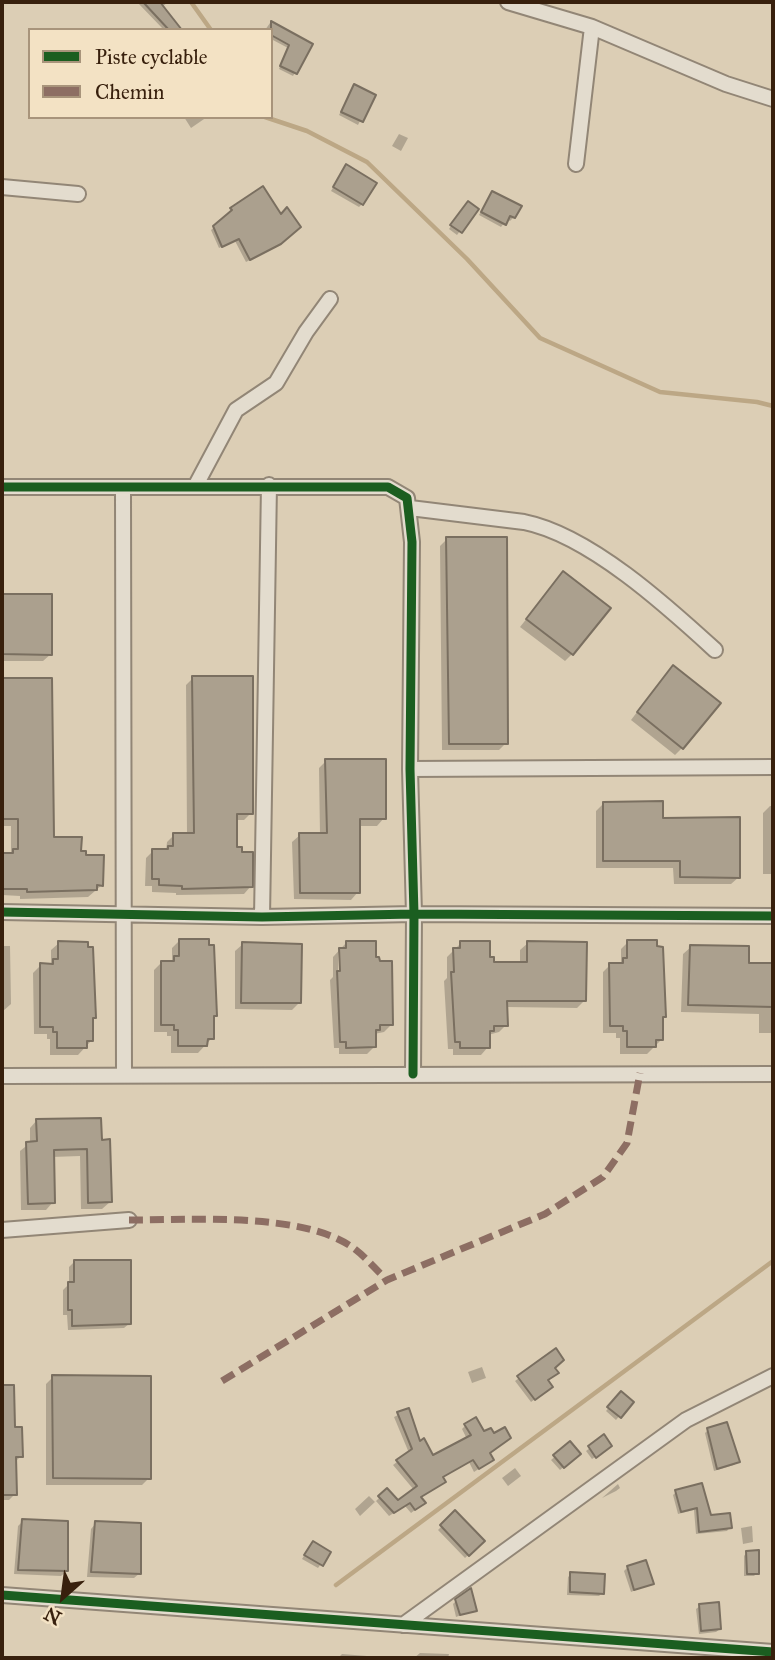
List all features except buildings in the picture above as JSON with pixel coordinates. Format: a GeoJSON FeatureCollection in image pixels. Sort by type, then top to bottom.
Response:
{"type":"FeatureCollection","features":[{"type":"Feature","properties":{"kind":"street"},"geometry":{"type":"LineString","coordinates":[[510,2],[592,27],[726,84],[773,99]]}},
{"type":"Feature","properties":{"kind":"street"},"geometry":{"type":"LineString","coordinates":[[576,164],[592,27]]}},
{"type":"Feature","properties":{"kind":"street"},"geometry":{"type":"LineString","coordinates":[[2,187],[78,194]]}},
{"type":"Feature","properties":{"kind":"street"},"geometry":{"type":"LineString","coordinates":[[195,485],[236,410],[276,383],[306,332],[330,299]]}},
{"type":"Feature","properties":{"kind":"street"},"geometry":{"type":"LineString","coordinates":[[262,917],[269,485]]}},
{"type":"Feature","properties":{"kind":"street"},"geometry":{"type":"LineString","coordinates":[[2,487],[388,487],[407,498],[410,508],[413,1074]]}},
{"type":"Feature","properties":{"kind":"street"},"geometry":{"type":"LineString","coordinates":[[123,488],[121,916],[124,1074]]}},
{"type":"Feature","properties":{"kind":"street"},"geometry":{"type":"LineString","coordinates":[[410,508],[532,523],[572,539],[662,602],[715,650]]}},
{"type":"Feature","properties":{"kind":"street"},"geometry":{"type":"LineString","coordinates":[[410,769],[773,767]]}},
{"type":"Feature","properties":{"kind":"street"},"geometry":{"type":"LineString","coordinates":[[2,912],[262,917],[414,914],[773,916]]}},
{"type":"Feature","properties":{"kind":"street"},"geometry":{"type":"LineString","coordinates":[[2,1076],[773,1074]]}},
{"type":"Feature","properties":{"kind":"street"},"geometry":{"type":"LineString","coordinates":[[2,1230],[129,1220]]}},
{"type":"Feature","properties":{"kind":"street"},"geometry":{"type":"LineString","coordinates":[[403,1625],[686,1420],[773,1376]]}},
{"type":"Feature","properties":{"kind":"street"},"geometry":{"type":"LineString","coordinates":[[2,1595],[773,1652]]}},
{"type":"Feature","properties":{"kind":"waterway"},"geometry":{"type":"LineString","coordinates":[[191,2],[210,28]]}},
{"type":"Feature","properties":{"kind":"waterway"},"geometry":{"type":"LineString","coordinates":[[271,119],[307,131],[367,162],[467,259],[540,338],[660,392],[773,406]]}},
{"type":"Feature","properties":{"kind":"waterway"},"geometry":{"type":"LineString","coordinates":[[336,1585],[773,1261]]}},
{"type":"Feature","properties":{"kind":"marked path"},"geometry":{"type":"LineString","coordinates":[[222,1381],[387,1280],[545,1214],[603,1177],[627,1143],[640,1073]]}},
{"type":"Feature","properties":{"kind":"marked path"},"geometry":{"type":"LineString","coordinates":[[129,1220],[245,1220],[305,1228],[331,1236],[352,1247],[387,1280]]}},
{"type":"Feature","properties":{"kind":"cycle path"},"geometry":{"type":"LineString","coordinates":[[2,487],[388,487],[407,498],[412,542],[410,769],[414,914],[413,1074]]}},
{"type":"Feature","properties":{"kind":"cycle path"},"geometry":{"type":"LineString","coordinates":[[2,912],[262,917],[414,914],[773,916]]}},
{"type":"Feature","properties":{"kind":"cycle path"},"geometry":{"type":"LineString","coordinates":[[2,1595],[773,1652]]}}]}
